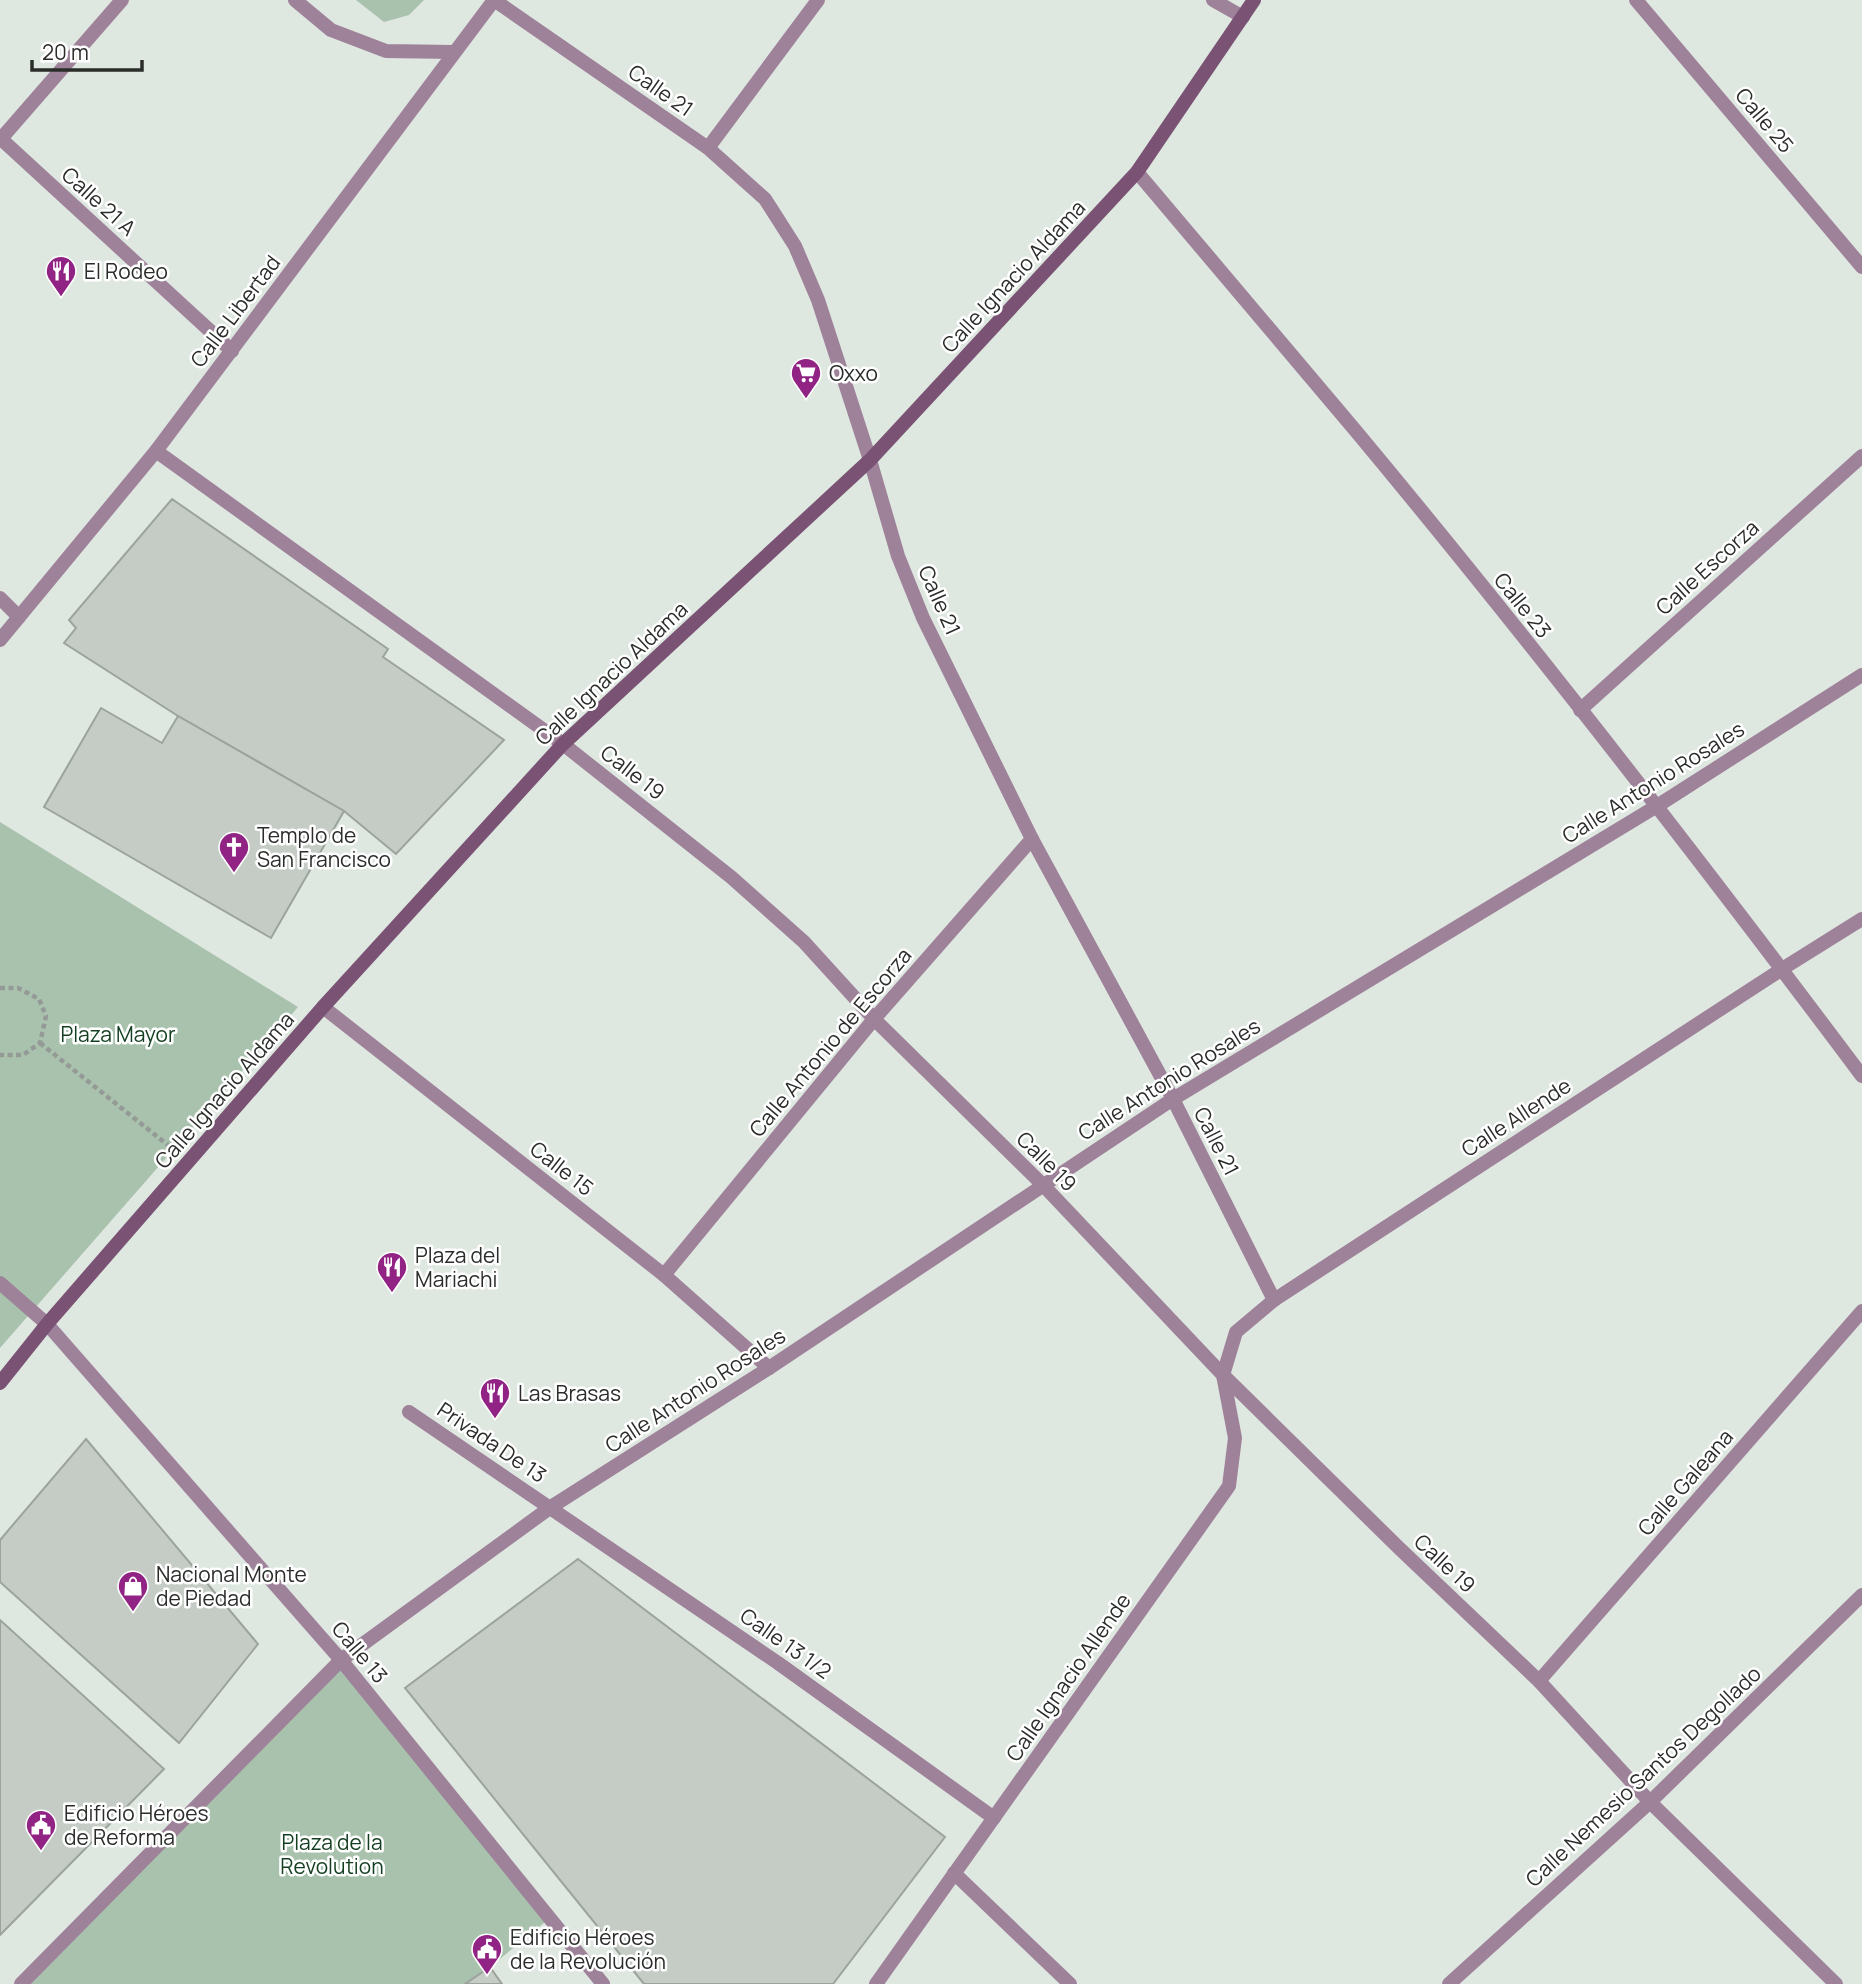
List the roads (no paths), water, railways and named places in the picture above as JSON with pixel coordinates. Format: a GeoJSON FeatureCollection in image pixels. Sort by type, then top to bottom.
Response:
{"type":"FeatureCollection","features":[{"type":"Feature","properties":{"kind":"main road","name":"Calle Ignacio Aldama"},"geometry":{"type":"LineString","coordinates":[[0,1383],[47,1324],[323,1007],[563,744],[870,460],[1137,172],[1254,0]]}},
{"type":"Feature","properties":{"kind":"street"},"geometry":{"type":"LineString","coordinates":[[0,139],[122,0]]}},
{"type":"Feature","properties":{"kind":"street"},"geometry":{"type":"LineString","coordinates":[[295,0],[331,30],[386,51],[453,52]]}},
{"type":"Feature","properties":{"kind":"street","name":"Calle Libertad"},"geometry":{"type":"LineString","coordinates":[[0,640],[156,451],[494,0]]}},
{"type":"Feature","properties":{"kind":"street","name":"Calle 21"},"geometry":{"type":"LineString","coordinates":[[494,0],[708,148],[765,199],[795,246],[818,300],[898,556],[923,618],[1032,839],[1173,1099],[1274,1300]]}},
{"type":"Feature","properties":{"kind":"street"},"geometry":{"type":"LineString","coordinates":[[708,148],[818,0]]}},
{"type":"Feature","properties":{"kind":"street"},"geometry":{"type":"LineString","coordinates":[[1213,0],[1243,17]]}},
{"type":"Feature","properties":{"kind":"street","name":"Calle 25"},"geometry":{"type":"LineString","coordinates":[[1636,0],[1862,267]]}},
{"type":"Feature","properties":{"kind":"street","name":"Calle 21 A"},"geometry":{"type":"LineString","coordinates":[[0,139],[232,351]]}},
{"type":"Feature","properties":{"kind":"street","name":"Calle 23"},"geometry":{"type":"LineString","coordinates":[[1137,172],[1356,432],[1657,806],[1862,1076]]}},
{"type":"Feature","properties":{"kind":"street","name":"Calle 19"},"geometry":{"type":"LineString","coordinates":[[156,451],[563,744],[732,877],[804,942],[874,1019],[1043,1185],[1223,1375],[1539,1681],[1650,1802],[1836,1984]]}},
{"type":"Feature","properties":{"kind":"street","name":"Calle Escorza"},"geometry":{"type":"LineString","coordinates":[[1580,710],[1862,456]]}},
{"type":"Feature","properties":{"kind":"street"},"geometry":{"type":"LineString","coordinates":[[0,597],[19,617]]}},
{"type":"Feature","properties":{"kind":"street","name":"Calle Antonio Rosales"},"geometry":{"type":"LineString","coordinates":[[21,1984],[341,1660],[551,1507],[769,1368],[1173,1099],[1657,806],[1862,675]]}},
{"type":"Feature","properties":{"kind":"street","name":"Calle Antonio de Escorza"},"geometry":{"type":"LineString","coordinates":[[664,1275],[874,1019],[1032,839]]}},
{"type":"Feature","properties":{"kind":"street","name":"Calle Allende"},"geometry":{"type":"LineString","coordinates":[[1223,1375],[1236,1332],[1274,1300],[1862,919]]}},
{"type":"Feature","properties":{"kind":"street","name":"Calle 15"},"geometry":{"type":"LineString","coordinates":[[323,1007],[664,1275],[769,1368]]}},
{"type":"Feature","properties":{"kind":"street","name":"Calle 13"},"geometry":{"type":"LineString","coordinates":[[0,1283],[47,1324],[341,1660],[603,1984]]}},
{"type":"Feature","properties":{"kind":"street","name":"Calle Galeana"},"geometry":{"type":"LineString","coordinates":[[1539,1681],[1862,1311]]}},
{"type":"Feature","properties":{"kind":"street","name":"Calle Ignacio Allende"},"geometry":{"type":"LineString","coordinates":[[876,1984],[1229,1486],[1235,1438],[1223,1375]]}},
{"type":"Feature","properties":{"kind":"street","name":"Privada De 13"},"geometry":{"type":"LineString","coordinates":[[409,1412],[551,1507]]}},
{"type":"Feature","properties":{"kind":"street","name":"Calle 13 1/2"},"geometry":{"type":"LineString","coordinates":[[551,1507],[778,1663],[994,1818]]}},
{"type":"Feature","properties":{"kind":"street","name":"Calle Nemesio Santos Degollado"},"geometry":{"type":"LineString","coordinates":[[1449,1984],[1650,1802],[1862,1595]]}},
{"type":"Feature","properties":{"kind":"street"},"geometry":{"type":"LineString","coordinates":[[954,1873],[1070,1984]]}},
{"type":"Feature","properties":{"kind":"place","name":"El Rodeo"},"geometry":{"type":"Point","coordinates":[61,298]}},
{"type":"Feature","properties":{"kind":"place","name":"Oxxo"},"geometry":{"type":"Point","coordinates":[806,400]}},
{"type":"Feature","properties":{"kind":"place","name":"Templo de San Francisco"},"geometry":{"type":"Point","coordinates":[234,874]}},
{"type":"Feature","properties":{"kind":"place","name":"Plaza del Mariachi"},"geometry":{"type":"Point","coordinates":[392,1294]}},
{"type":"Feature","properties":{"kind":"place","name":"Las Brasas"},"geometry":{"type":"Point","coordinates":[495,1420]}},
{"type":"Feature","properties":{"kind":"place","name":"Nacional Monte de Piedad"},"geometry":{"type":"Point","coordinates":[133,1613]}},
{"type":"Feature","properties":{"kind":"place","name":"Edificio Héroes de Reforma"},"geometry":{"type":"Point","coordinates":[41,1852]}},
{"type":"Feature","properties":{"kind":"place","name":"Edificio Héroes de la Revolución"},"geometry":{"type":"Point","coordinates":[487,1976]}},
{"type":"Feature","properties":{"kind":"park label","name":"Plaza Mayor"},"geometry":{"type":"Point","coordinates":[118,1034]}},
{"type":"Feature","properties":{"kind":"park label","name":"Plaza de la Revolution"},"geometry":{"type":"Point","coordinates":[332,1854]}}]}
